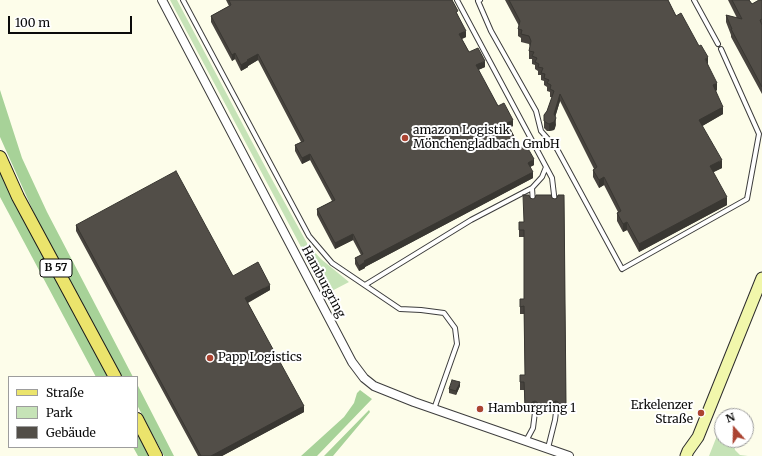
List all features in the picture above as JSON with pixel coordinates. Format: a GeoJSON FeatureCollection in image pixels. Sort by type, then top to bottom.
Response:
{"type":"FeatureCollection","features":[{"type":"Feature","properties":{"kind":"main road","name":"B 57"},"geometry":{"type":"LineString","coordinates":[[0,157],[18,197],[114,376]]}},
{"type":"Feature","properties":{"kind":"main road"},"geometry":{"type":"LineString","coordinates":[[138,421],[156,456]]}},
{"type":"Feature","properties":{"kind":"street","name":"Hamburgring"},"geometry":{"type":"LineString","coordinates":[[162,0],[352,362],[364,378],[374,386],[398,396],[569,456]]}},
{"type":"Feature","properties":{"kind":"street"},"geometry":{"type":"LineString","coordinates":[[686,456],[698,437],[762,278]]}},
{"type":"Feature","properties":{"kind":"street"},"geometry":{"type":"LineString","coordinates":[[695,456],[698,437]]}},
{"type":"Feature","properties":{"kind":"lane"},"geometry":{"type":"LineString","coordinates":[[183,0],[309,236],[332,263],[400,310],[421,310],[444,313],[455,328],[457,344],[434,409]]}},
{"type":"Feature","properties":{"kind":"lane"},"geometry":{"type":"LineString","coordinates":[[457,0],[552,178],[555,203]]}},
{"type":"Feature","properties":{"kind":"lane"},"geometry":{"type":"LineString","coordinates":[[480,0],[478,1],[491,31],[536,111],[541,132],[558,149],[622,269],[747,199],[758,134],[721,49]]}},
{"type":"Feature","properties":{"kind":"lane"},"geometry":{"type":"LineString","coordinates":[[694,0],[718,44]]}},
{"type":"Feature","properties":{"kind":"lane"},"geometry":{"type":"LineString","coordinates":[[364,285],[471,220],[532,188],[542,177],[546,167]]}},
{"type":"Feature","properties":{"kind":"lane"},"geometry":{"type":"LineString","coordinates":[[532,188],[533,203]]}},
{"type":"Feature","properties":{"kind":"lane"},"geometry":{"type":"LineString","coordinates":[[526,441],[533,428],[535,412]]}},
{"type":"Feature","properties":{"kind":"lane"},"geometry":{"type":"LineString","coordinates":[[548,449],[556,412]]}},
{"type":"Feature","properties":{"kind":"green space"},"geometry":{"type":"Polygon","coordinates":[[[170,0],[177,0],[308,245],[321,259],[349,282],[326,294],[170,0]]]}},
{"type":"Feature","properties":{"kind":"green space"},"geometry":{"type":"Polygon","coordinates":[[[0,90],[22,158],[47,212],[132,376],[121,376],[38,222],[0,137],[0,90]]]}},
{"type":"Feature","properties":{"kind":"green space"},"geometry":{"type":"Polygon","coordinates":[[[0,168],[107,376],[95,376],[0,197],[0,168]]]}},
{"type":"Feature","properties":{"kind":"green space"},"geometry":{"type":"Polygon","coordinates":[[[138,386],[174,456],[164,456],[138,407],[138,386]]]}},
{"type":"Feature","properties":{"kind":"green space"},"geometry":{"type":"Polygon","coordinates":[[[360,390],[372,399],[317,456],[301,456],[344,417],[354,403],[357,393],[360,390]]]}},
{"type":"Feature","properties":{"kind":"green space"},"geometry":{"type":"Polygon","coordinates":[[[369,410],[370,412],[333,456],[324,456],[369,410]]]}},
{"type":"Feature","properties":{"kind":"green space"},"geometry":{"type":"Polygon","coordinates":[[[138,432],[151,456],[138,456],[134,448],[138,448],[138,432]]]}},
{"type":"Feature","properties":{"kind":"green space"},"geometry":{"type":"Polygon","coordinates":[[[714,443],[714,448],[735,448],[740,455],[748,456],[709,456],[714,443]]]}},
{"type":"Feature","properties":{"kind":"building","name":"amazon Logistik Mönchengladbach GmbH"},"geometry":{"type":"Polygon","coordinates":[[[229,0],[452,0],[458,11],[456,12],[466,31],[459,34],[469,52],[478,48],[485,61],[476,65],[498,106],[504,103],[513,120],[507,123],[520,148],[526,145],[534,159],[528,163],[533,172],[364,261],[365,262],[359,266],[355,258],[363,254],[353,234],[335,243],[317,209],[335,200],[310,154],[302,158],[295,145],[304,141],[258,54],[241,65],[235,53],[232,55],[211,16],[231,5],[229,0]]]}},
{"type":"Feature","properties":{"kind":"building"},"geometry":{"type":"Polygon","coordinates":[[[509,0],[668,0],[676,16],[681,13],[699,46],[701,45],[708,57],[705,59],[717,83],[713,85],[723,107],[699,120],[722,160],[710,166],[727,197],[639,244],[627,222],[623,224],[617,213],[621,211],[604,177],[599,180],[593,170],[597,167],[560,94],[554,114],[556,118],[554,122],[549,124],[544,121],[544,115],[547,111],[554,91],[550,89],[551,85],[547,83],[549,80],[544,78],[545,74],[541,73],[543,68],[538,67],[539,64],[535,62],[537,58],[532,56],[534,52],[529,51],[531,41],[529,36],[521,34],[522,30],[518,29],[520,21],[509,0]]]}},
{"type":"Feature","properties":{"kind":"building"},"geometry":{"type":"Polygon","coordinates":[[[732,0],[749,0],[752,4],[762,0],[762,19],[760,20],[762,25],[762,87],[731,29],[726,15],[742,19],[732,0]]]}},
{"type":"Feature","properties":{"kind":"building","name":"Papp Logistics"},"geometry":{"type":"Polygon","coordinates":[[[176,171],[233,276],[258,262],[270,285],[245,298],[304,406],[211,456],[201,456],[76,225],[176,171]]]}},
{"type":"Feature","properties":{"kind":"building"},"geometry":{"type":"Polygon","coordinates":[[[523,195],[529,195],[530,198],[533,199],[536,195],[551,195],[552,198],[555,199],[558,195],[564,195],[566,404],[559,404],[556,401],[552,404],[538,404],[535,401],[531,404],[525,404],[524,382],[520,382],[520,375],[525,375],[524,306],[520,307],[520,299],[524,299],[524,230],[519,230],[519,222],[524,222],[523,195]]]}},
{"type":"Feature","properties":{"kind":"building"},"geometry":{"type":"Polygon","coordinates":[[[452,380],[460,382],[456,391],[449,389],[452,380]]]}},
{"type":"Feature","properties":{"kind":"place","name":"amazon Logistik Mönchengladbach GmbH"},"geometry":{"type":"Point","coordinates":[405,138]}},
{"type":"Feature","properties":{"kind":"place","name":"Papp Logistics"},"geometry":{"type":"Point","coordinates":[210,358]}},
{"type":"Feature","properties":{"kind":"place","name":"Hamburgring 1"},"geometry":{"type":"Point","coordinates":[480,409]}},
{"type":"Feature","properties":{"kind":"place","name":"Erkelenzer Straße"},"geometry":{"type":"Point","coordinates":[701,413]}}]}
